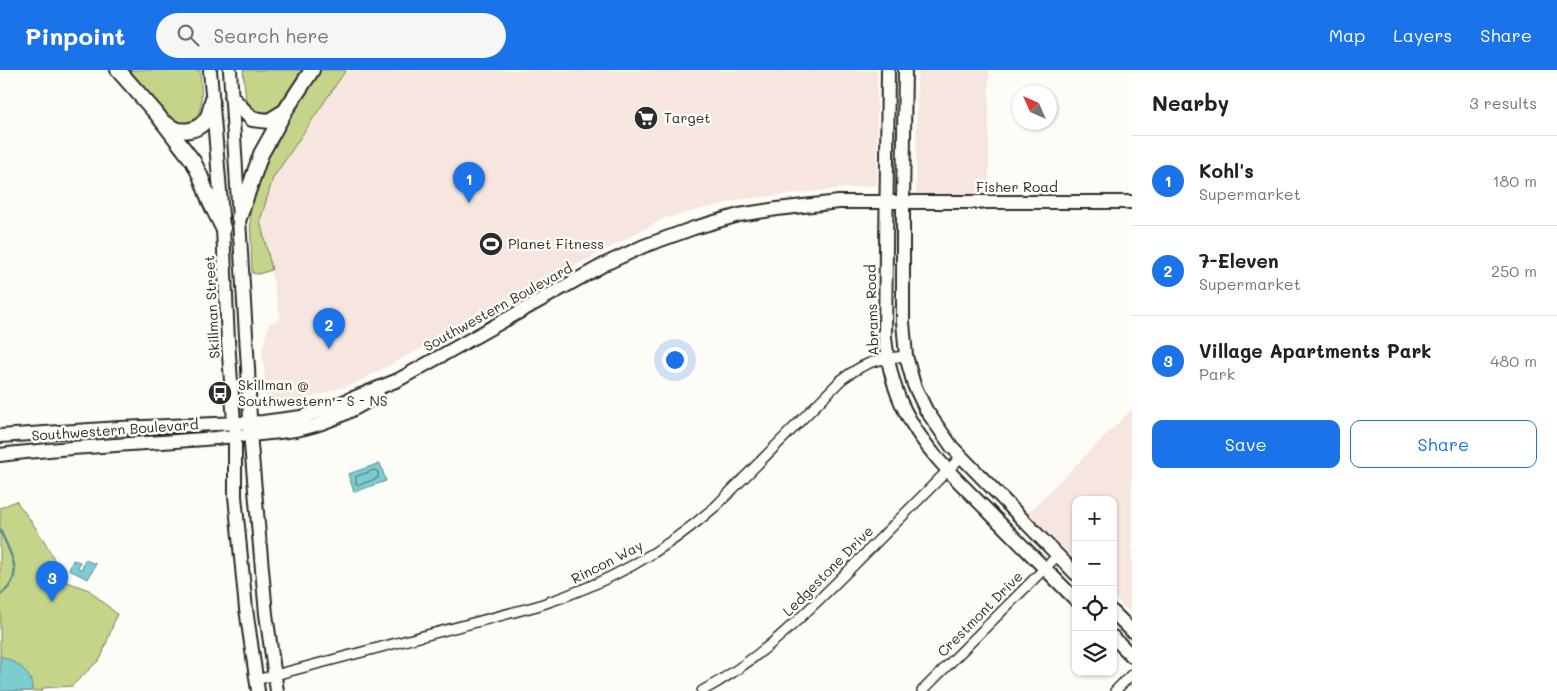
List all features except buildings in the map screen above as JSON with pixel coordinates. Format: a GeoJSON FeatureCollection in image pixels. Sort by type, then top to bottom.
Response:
{"type":"FeatureCollection","features":[{"type":"Feature","properties":{"kind":"main road"},"geometry":{"type":"LineString","coordinates":[[118,70],[156,113],[193,161],[223,228]]}},
{"type":"Feature","properties":{"kind":"main road","name":"Skillman Street"},"geometry":{"type":"LineString","coordinates":[[210,70],[223,228],[235,436],[235,496],[246,610],[257,686]]}},
{"type":"Feature","properties":{"kind":"main road"},"geometry":{"type":"LineString","coordinates":[[230,70],[250,429],[266,614],[278,691]]}},
{"type":"Feature","properties":{"kind":"main road"},"geometry":{"type":"LineString","coordinates":[[239,218],[261,154],[284,110],[312,70]]}},
{"type":"Feature","properties":{"kind":"main road","name":"Abrams Road"},"geometry":{"type":"LineString","coordinates":[[888,70],[884,307],[887,358],[897,395],[928,447],[948,470],[1072,596]]}},
{"type":"Feature","properties":{"kind":"main road"},"geometry":{"type":"LineString","coordinates":[[905,70],[903,322],[906,356],[914,385],[926,410],[961,457],[1072,570]]}},
{"type":"Feature","properties":{"kind":"main road"},"geometry":{"type":"LineString","coordinates":[[232,98],[252,119],[258,121],[269,122],[284,110]]}},
{"type":"Feature","properties":{"kind":"main road"},"geometry":{"type":"LineString","coordinates":[[156,113],[172,128],[182,131],[190,130],[205,122],[209,115],[212,101]]}},
{"type":"Feature","properties":{"kind":"main road","name":"Southwestern Boulevard"},"geometry":{"type":"LineString","coordinates":[[0,455],[64,448],[235,436],[263,422],[301,417],[398,380],[605,264],[652,243],[694,228],[739,215],[777,209],[839,202],[903,201]]}},
{"type":"Feature","properties":{"kind":"main road","name":"Fisher Road"},"geometry":{"type":"LineString","coordinates":[[903,201],[1132,202]]}},
{"type":"Feature","properties":{"kind":"main road"},"geometry":{"type":"LineString","coordinates":[[226,287],[243,284]]}},
{"type":"Feature","properties":{"kind":"main road"},"geometry":{"type":"LineString","coordinates":[[909,418],[926,410]]}},
{"type":"Feature","properties":{"kind":"main road","name":"Southwestern Boulevard"},"geometry":{"type":"LineString","coordinates":[[0,436],[233,423],[250,429]]}},
{"type":"Feature","properties":{"kind":"main road"},"geometry":{"type":"LineString","coordinates":[[63,431],[64,448]]}},
{"type":"Feature","properties":{"kind":"main road"},"geometry":{"type":"LineString","coordinates":[[1117,616],[1132,631]]}},
{"type":"Feature","properties":{"kind":"main road"},"geometry":{"type":"LineString","coordinates":[[1117,642],[1132,656]]}},
{"type":"Feature","properties":{"kind":"street","name":"Rincon Way"},"geometry":{"type":"LineString","coordinates":[[257,686],[275,676],[573,595],[613,576],[648,558],[717,505],[841,380],[857,368],[876,359],[906,356]]}},
{"type":"Feature","properties":{"kind":"street","name":"Ledgestone Drive"},"geometry":{"type":"LineString","coordinates":[[702,691],[746,663],[779,638],[961,457]]}},
{"type":"Feature","properties":{"kind":"street","name":"Crestmont Drive"},"geometry":{"type":"LineString","coordinates":[[922,691],[1058,555]]}},
{"type":"Feature","properties":{"kind":"street"},"geometry":{"type":"LineString","coordinates":[[1115,691],[1132,674]]}},
{"type":"Feature","properties":{"kind":"shaded area"},"geometry":{"type":"Polygon","coordinates":[[[346,70],[877,70],[877,185],[743,199],[665,218],[356,383],[278,408],[272,405],[267,398],[262,351],[269,324],[281,319],[260,221],[273,178],[346,70]]]}},
{"type":"Feature","properties":{"kind":"shaded area"},"geometry":{"type":"Polygon","coordinates":[[[917,70],[989,70],[989,195],[916,193],[917,70]]]}},
{"type":"Feature","properties":{"kind":"shaded area"},"geometry":{"type":"Polygon","coordinates":[[[1132,409],[1132,614],[1117,600],[1117,496],[1072,496],[1072,556],[1028,513],[1132,409]]]}},
{"type":"Feature","properties":{"kind":"green space"},"geometry":{"type":"Polygon","coordinates":[[[126,70],[200,70],[201,98],[197,116],[192,121],[184,123],[172,121],[126,70]]]}},
{"type":"Feature","properties":{"kind":"green space"},"geometry":{"type":"Polygon","coordinates":[[[243,70],[304,70],[276,110],[265,114],[253,111],[246,102],[243,70]]]}},
{"type":"Feature","properties":{"kind":"green space"},"geometry":{"type":"Polygon","coordinates":[[[317,70],[346,70],[273,178],[260,221],[272,270],[258,274],[252,273],[250,213],[259,174],[257,172],[317,70]]]}},
{"type":"Feature","properties":{"kind":"green space"},"geometry":{"type":"Polygon","coordinates":[[[16,501],[37,529],[54,559],[62,580],[89,590],[117,614],[101,658],[72,686],[43,688],[42,691],[0,691],[0,508],[16,501]]]}},
{"type":"Feature","properties":{"kind":"water"},"geometry":{"type":"Polygon","coordinates":[[[380,463],[386,481],[354,492],[348,474],[380,463]]]}},
{"type":"Feature","properties":{"kind":"water"},"geometry":{"type":"Polygon","coordinates":[[[73,560],[80,562],[78,568],[82,569],[85,560],[96,564],[88,579],[69,570],[73,560]]]}},
{"type":"Feature","properties":{"kind":"water"},"geometry":{"type":"Polygon","coordinates":[[[0,656],[12,661],[27,673],[32,684],[32,691],[0,691],[0,656]]]}},
{"type":"Feature","properties":{"kind":"waterway"},"geometry":{"type":"LineString","coordinates":[[0,530],[12,556],[15,572],[8,588],[0,595]]}},
{"type":"Feature","properties":{"kind":"place","name":"Target"},"geometry":{"type":"Point","coordinates":[646,118]}},
{"type":"Feature","properties":{"kind":"place","name":"Kohl's"},"geometry":{"type":"Point","coordinates":[469,203]}},
{"type":"Feature","properties":{"kind":"place","name":"Planet Fitness"},"geometry":{"type":"Point","coordinates":[491,244]}},
{"type":"Feature","properties":{"kind":"place","name":"7-Eleven"},"geometry":{"type":"Point","coordinates":[329,349]}},
{"type":"Feature","properties":{"kind":"place","name":"Skillman @ Southwestern - S - NS"},"geometry":{"type":"Point","coordinates":[220,393]}},
{"type":"Feature","properties":{"kind":"place","name":"Village Apartments Park"},"geometry":{"type":"Point","coordinates":[52,602]}}]}
